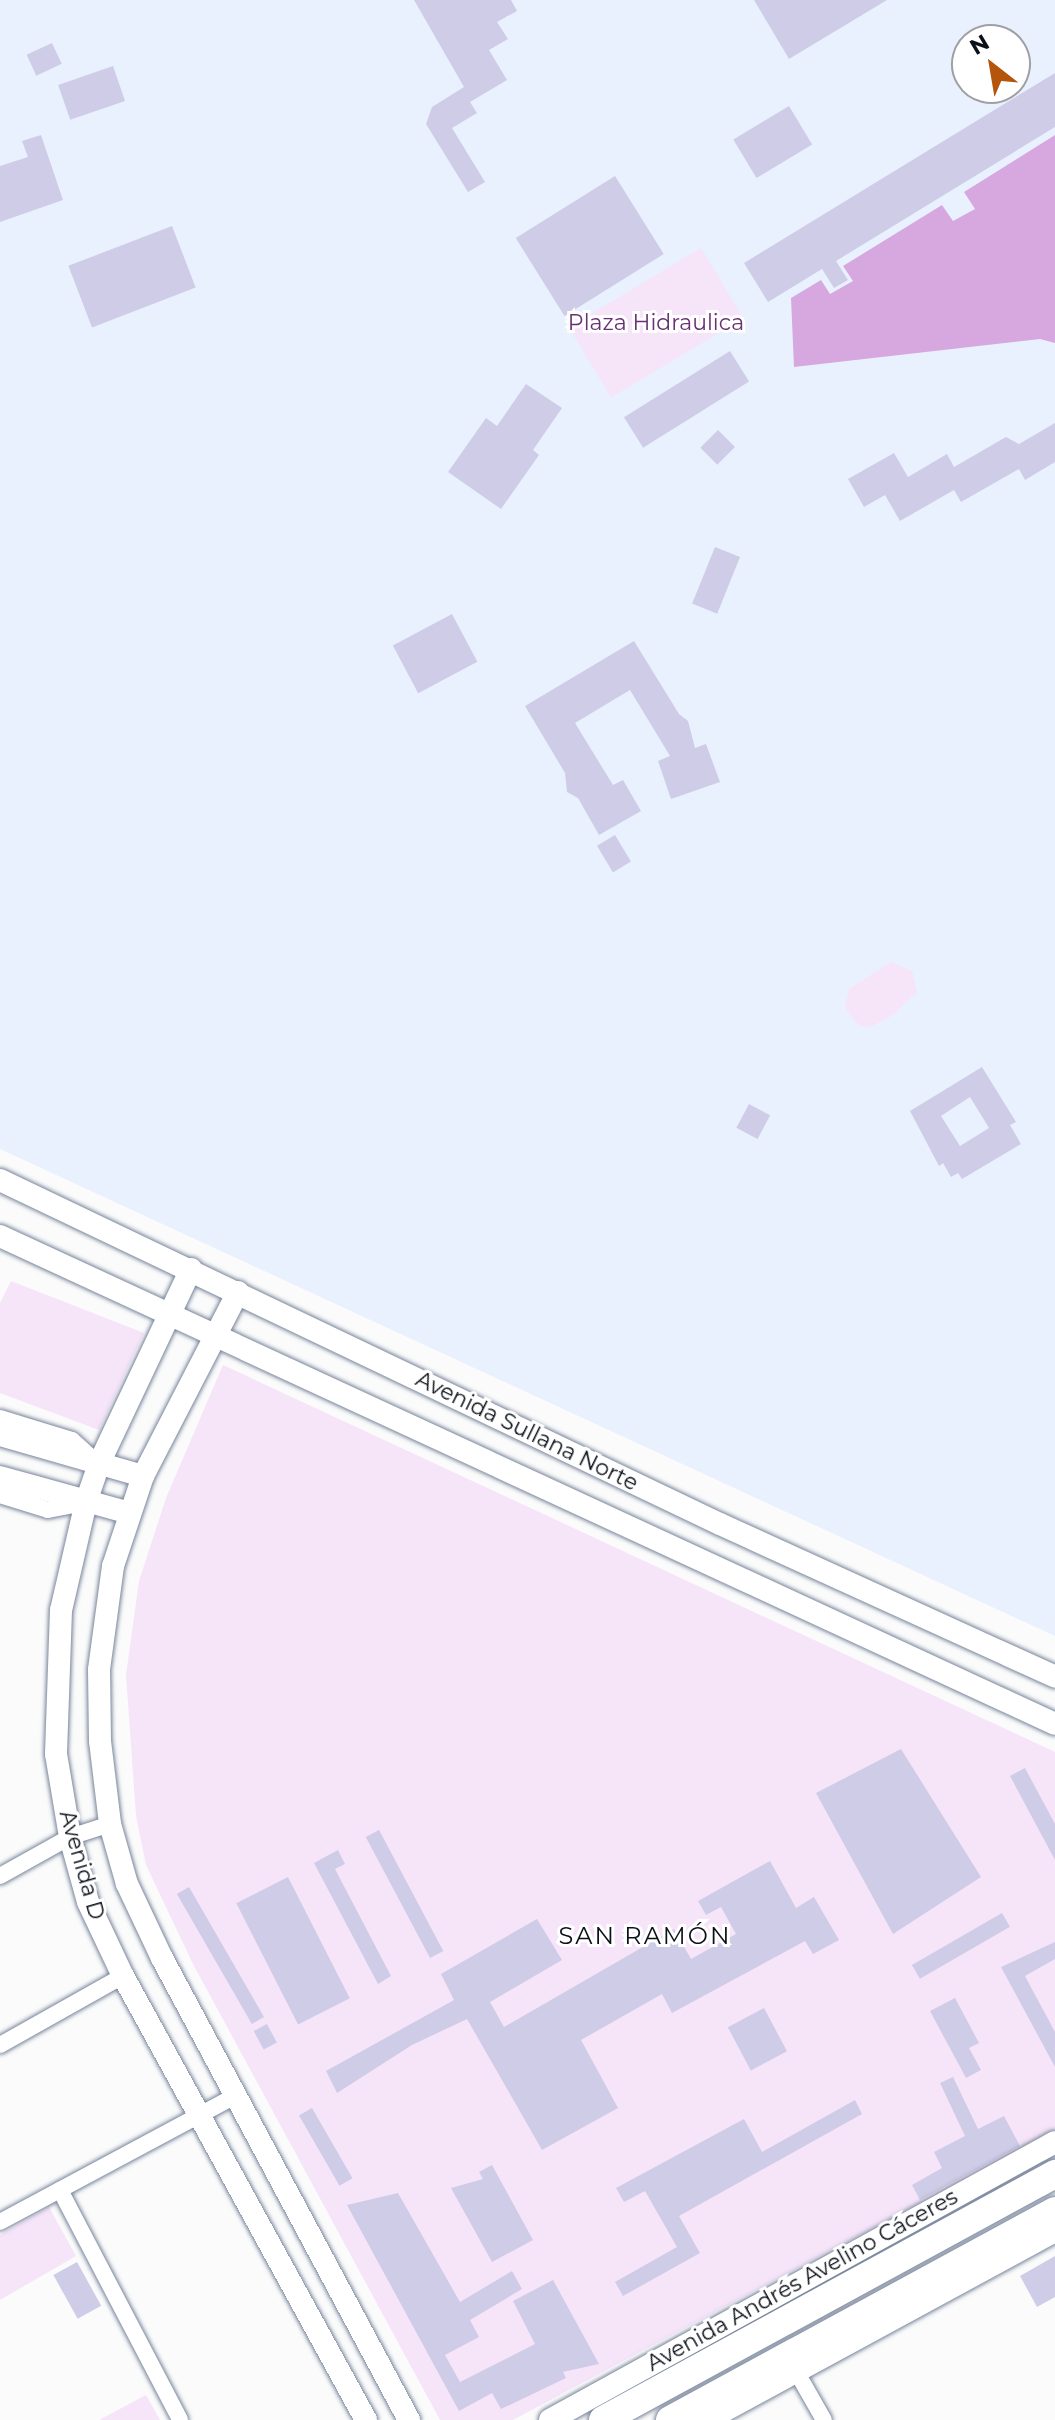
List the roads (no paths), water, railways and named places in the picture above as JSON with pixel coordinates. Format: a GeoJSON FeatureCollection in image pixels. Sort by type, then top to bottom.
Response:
{"type":"FeatureCollection","features":[{"type":"Feature","properties":{"kind":"highway","name":"Avenida Andrés Avelino Cáceres"},"geometry":{"type":"LineString","coordinates":[[603,2420],[1055,2174]]}},
{"type":"Feature","properties":{"kind":"highway"},"geometry":{"type":"LineString","coordinates":[[670,2420],[1055,2211]]}},
{"type":"Feature","properties":{"kind":"main road","name":"Avenida Sullana Norte"},"geometry":{"type":"LineString","coordinates":[[0,1180],[720,1524],[1055,1677]]}},
{"type":"Feature","properties":{"kind":"main road","name":"Avenida Sullana Norte"},"geometry":{"type":"LineString","coordinates":[[0,1236],[171,1312],[1055,1724]]}},
{"type":"Feature","properties":{"kind":"main road","name":"Avenida D"},"geometry":{"type":"LineString","coordinates":[[191,1269],[99,1464],[86,1502],[61,1610],[56,1754],[70,1837],[88,1902],[123,1976],[366,2420]]}},
{"type":"Feature","properties":{"kind":"main road","name":"Avenida D"},"geometry":{"type":"LineString","coordinates":[[238,1292],[218,1336],[143,1476],[113,1566],[99,1670],[100,1741],[110,1824],[127,1884],[409,2420]]}},
{"type":"Feature","properties":{"kind":"main road"},"geometry":{"type":"LineString","coordinates":[[0,1435],[143,1476]]}},
{"type":"Feature","properties":{"kind":"main road"},"geometry":{"type":"LineString","coordinates":[[0,1477],[130,1513]]}},
{"type":"Feature","properties":{"kind":"main road","name":"Avenida Andrés Avelino Cáceres"},"geometry":{"type":"LineString","coordinates":[[550,2420],[1055,2142]]}},
{"type":"Feature","properties":{"kind":"main road"},"geometry":{"type":"LineString","coordinates":[[707,2420],[1055,2231]]}},
{"type":"Feature","properties":{"kind":"street"},"geometry":{"type":"LineString","coordinates":[[0,1418],[72,1440],[99,1464]]}},
{"type":"Feature","properties":{"kind":"street"},"geometry":{"type":"LineString","coordinates":[[0,1495],[48,1510],[86,1502]]}},
{"type":"Feature","properties":{"kind":"street"},"geometry":{"type":"LineString","coordinates":[[0,1876],[70,1837],[110,1824]]}},
{"type":"Feature","properties":{"kind":"street"},"geometry":{"type":"LineString","coordinates":[[0,2045],[123,1976]]}},
{"type":"Feature","properties":{"kind":"street"},"geometry":{"type":"LineString","coordinates":[[0,2222],[237,2095]]}},
{"type":"Feature","properties":{"kind":"street"},"geometry":{"type":"LineString","coordinates":[[60,2190],[180,2420]]}},
{"type":"Feature","properties":{"kind":"street"},"geometry":{"type":"LineString","coordinates":[[796,2371],[824,2420]]}},
{"type":"Feature","properties":{"kind":"district","name":"SAN RAMÓN"},"geometry":{"type":"Point","coordinates":[645,1936]}},
{"type":"Feature","properties":{"kind":"park label","name":"Plaza Hidraulica"},"geometry":{"type":"Point","coordinates":[656,323]}}]}
